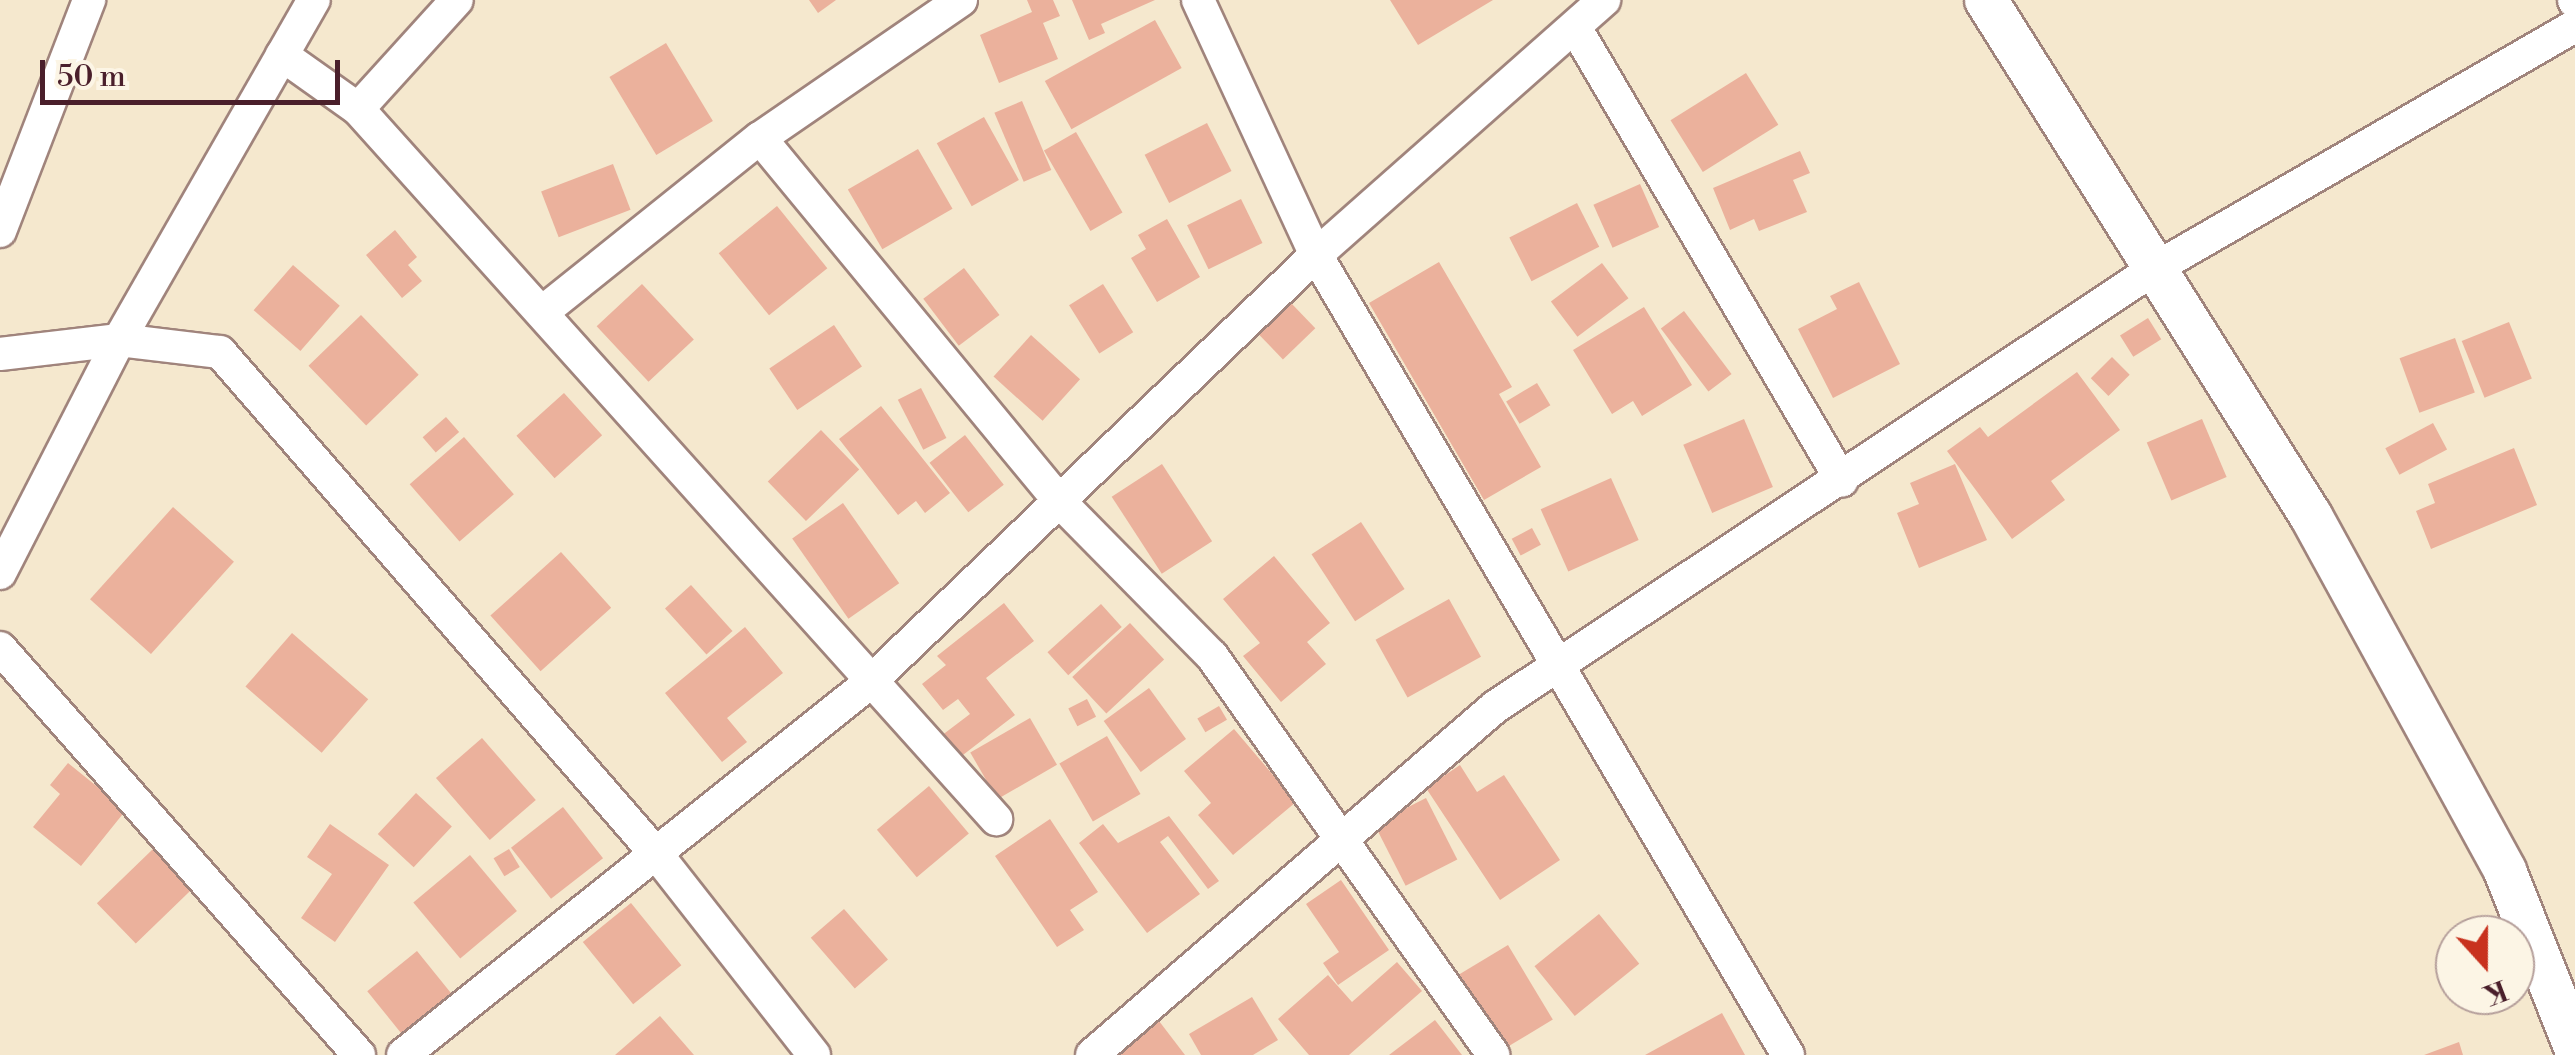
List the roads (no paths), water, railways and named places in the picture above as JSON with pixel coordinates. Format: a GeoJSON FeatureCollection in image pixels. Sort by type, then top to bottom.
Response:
{"type":"FeatureCollection","features":[{"type":"Feature","properties":{"kind":"street"},"geometry":{"type":"LineString","coordinates":[[0,231],[89,0]]}},
{"type":"Feature","properties":{"kind":"street"},"geometry":{"type":"LineString","coordinates":[[0,573],[118,340],[314,0]]}},
{"type":"Feature","properties":{"kind":"street"},"geometry":{"type":"LineString","coordinates":[[358,110],[457,0]]}},
{"type":"Feature","properties":{"kind":"street"},"geometry":{"type":"LineString","coordinates":[[545,310],[760,138],[961,0]]}},
{"type":"Feature","properties":{"kind":"street"},"geometry":{"type":"LineString","coordinates":[[1198,0],[1316,255],[1553,669],[1788,1055]]}},
{"type":"Feature","properties":{"kind":"street"},"geometry":{"type":"LineString","coordinates":[[402,1055],[658,856],[868,684],[1316,255],[1576,30],[1604,0]]}},
{"type":"Feature","properties":{"kind":"street"},"geometry":{"type":"LineString","coordinates":[[1986,0],[2311,516],[2426,721],[2504,871],[2575,1048]]}},
{"type":"Feature","properties":{"kind":"street"},"geometry":{"type":"LineString","coordinates":[[1092,1055],[1340,832],[1553,669],[2154,269],[2575,26]]}},
{"type":"Feature","properties":{"kind":"street"},"geometry":{"type":"LineString","coordinates":[[1576,30],[1842,480]]}},
{"type":"Feature","properties":{"kind":"street"},"geometry":{"type":"LineString","coordinates":[[282,55],[358,110],[545,310],[868,684],[996,819]]}},
{"type":"Feature","properties":{"kind":"street"},"geometry":{"type":"LineString","coordinates":[[760,138],[1059,501],[1212,656],[1494,1055]]}},
{"type":"Feature","properties":{"kind":"street"},"geometry":{"type":"LineString","coordinates":[[0,354],[118,340],[220,352],[658,856],[814,1055]]}},
{"type":"Feature","properties":{"kind":"street"},"geometry":{"type":"LineString","coordinates":[[0,648],[359,1055]]}}]}
